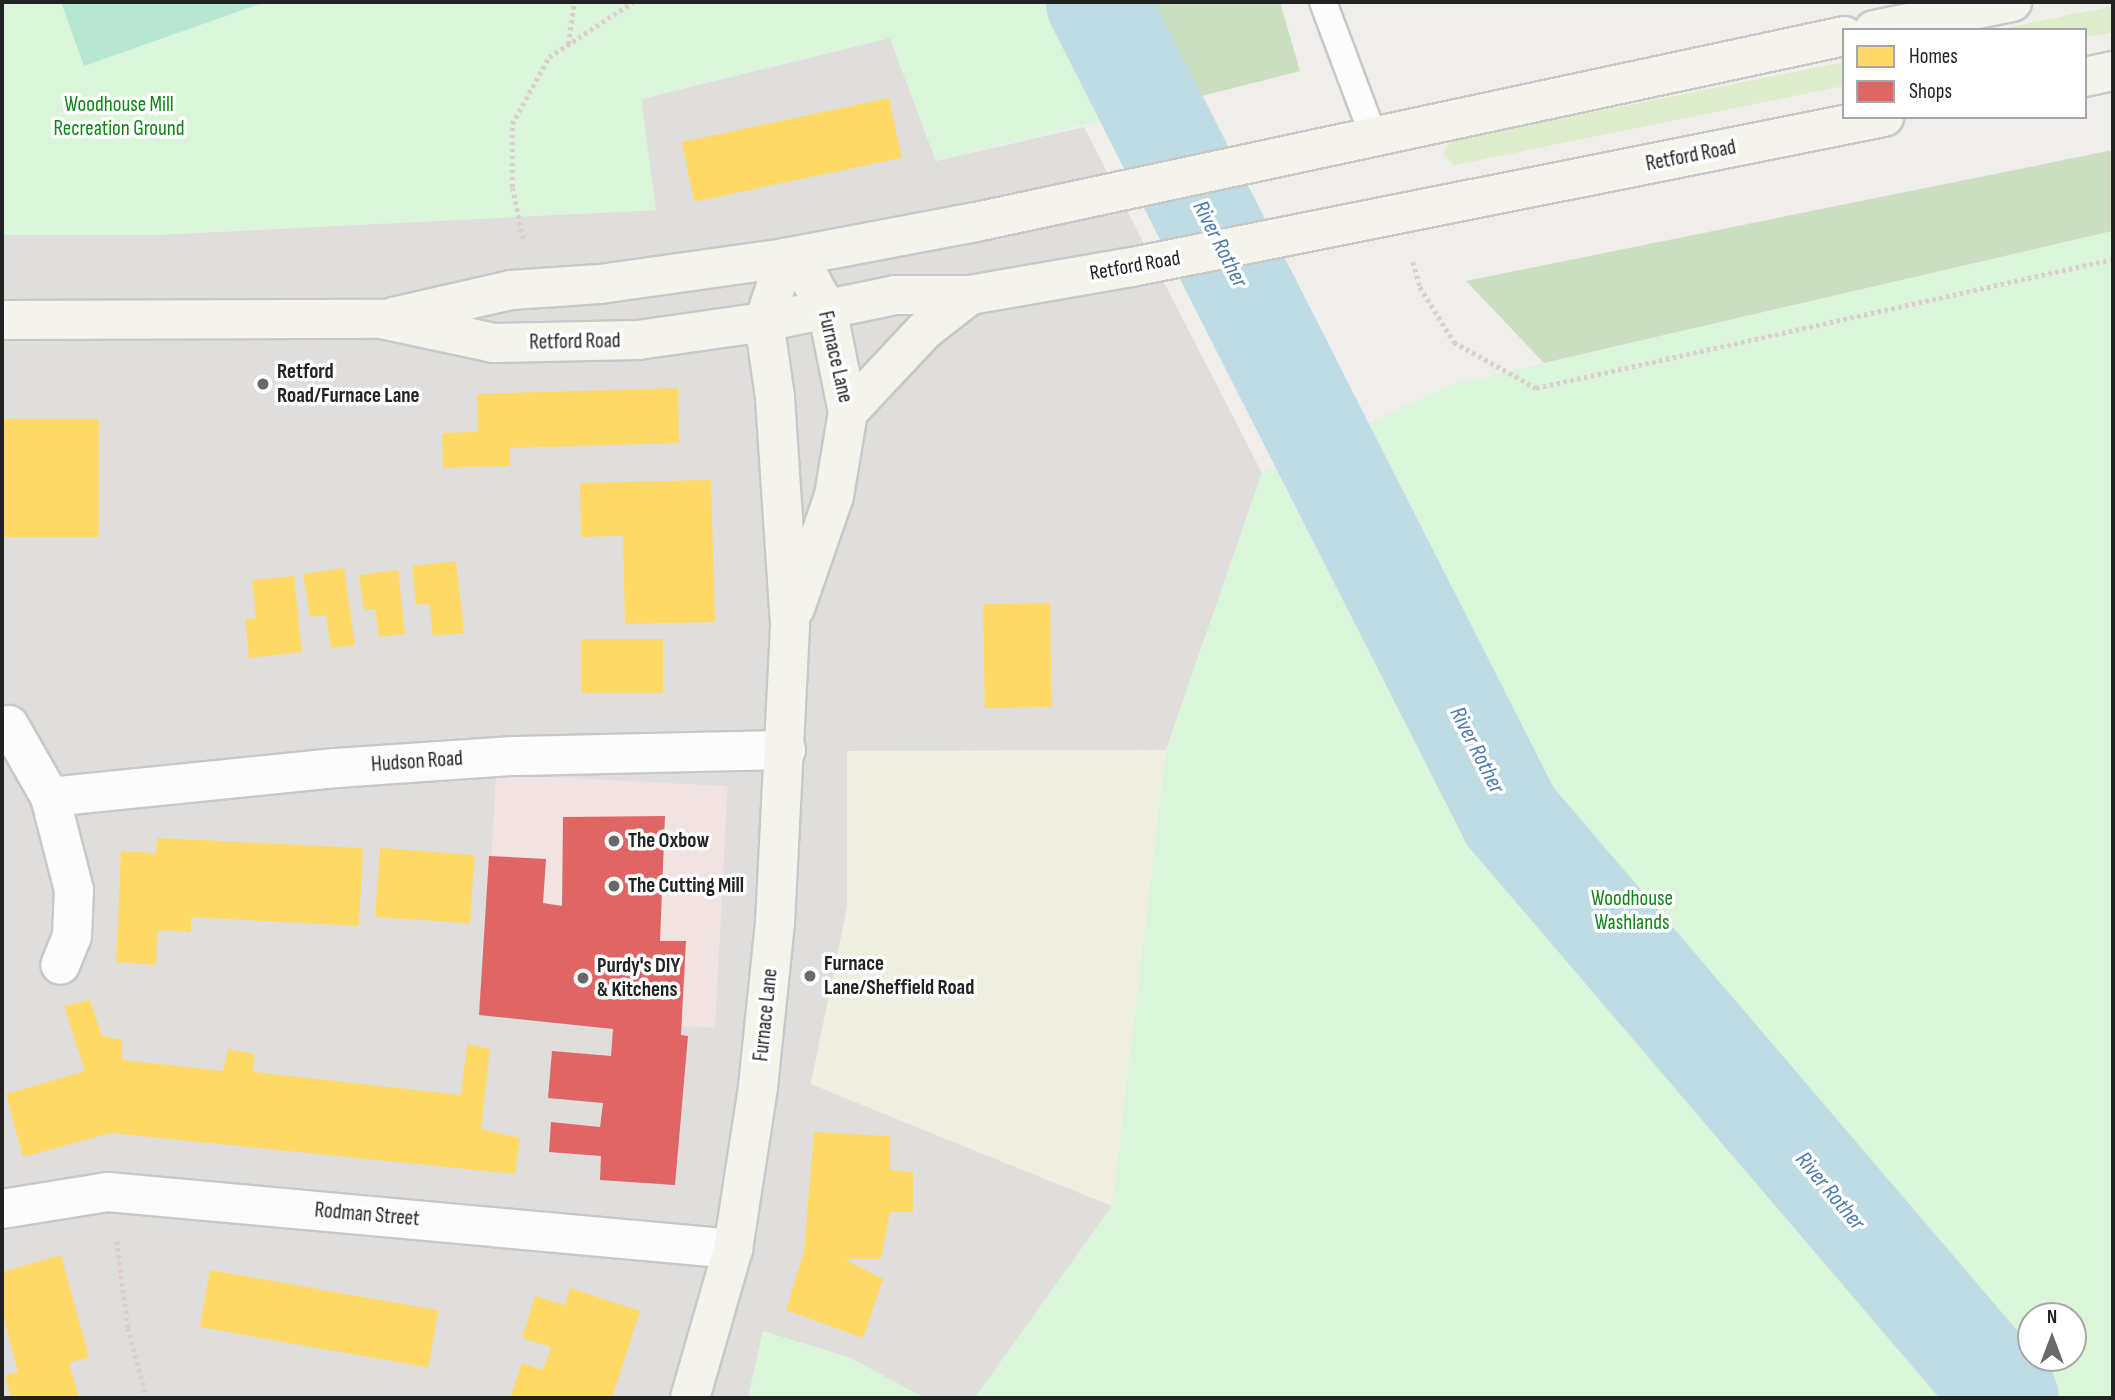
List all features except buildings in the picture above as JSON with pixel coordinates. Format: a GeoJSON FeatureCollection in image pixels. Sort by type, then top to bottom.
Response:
{"type":"FeatureCollection","features":[{"type":"Feature","properties":{"kind":"main road"},"geometry":{"type":"LineString","coordinates":[[1884,28],[2012,2]]}},
{"type":"Feature","properties":{"kind":"main road","name":"Retford Road"},"geometry":{"type":"LineString","coordinates":[[381,319],[511,290],[785,258],[1108,194],[1842,36]]}},
{"type":"Feature","properties":{"kind":"main road"},"geometry":{"type":"LineString","coordinates":[[2087,77],[2113,71]]}},
{"type":"Feature","properties":{"kind":"main road","name":"Retford Road"},"geometry":{"type":"LineString","coordinates":[[2,320],[381,319],[494,343],[638,340],[764,322],[895,295],[970,295],[1132,267],[1400,216],[1874,119]]}},
{"type":"Feature","properties":{"kind":"main road","name":"Furnace Lane"},"geometry":{"type":"LineString","coordinates":[[690,1398],[733,1249],[758,1087],[786,750],[790,624],[775,397],[764,322],[785,258],[811,281],[827,309],[848,412],[834,496],[790,624]]}},
{"type":"Feature","properties":{"kind":"main road"},"geometry":{"type":"LineString","coordinates":[[848,412],[925,330],[970,295]]}},
{"type":"Feature","properties":{"kind":"street"},"geometry":{"type":"LineString","coordinates":[[9,726],[50,797],[74,890],[72,936],[60,965]]}},
{"type":"Feature","properties":{"kind":"street","name":"Hudson Road"},"geometry":{"type":"LineString","coordinates":[[50,797],[336,768],[513,756],[786,750]]}},
{"type":"Feature","properties":{"kind":"street","name":"Rodman Street"},"geometry":{"type":"LineString","coordinates":[[2,1209],[108,1192],[733,1249]]}},
{"type":"Feature","properties":{"kind":"lane"},"geometry":{"type":"LineString","coordinates":[[1323,2],[1373,135]]}},
{"type":"Feature","properties":{"kind":"path"},"geometry":{"type":"LineString","coordinates":[[568,45],[575,2]]}},
{"type":"Feature","properties":{"kind":"path"},"geometry":{"type":"LineString","coordinates":[[543,288],[525,249],[512,187],[512,124],[549,57],[633,2]]}},
{"type":"Feature","properties":{"kind":"path"},"geometry":{"type":"LineString","coordinates":[[1400,216],[1420,287],[1454,342],[1536,388],[2113,259]]}},
{"type":"Feature","properties":{"kind":"path"},"geometry":{"type":"LineString","coordinates":[[108,1192],[128,1328],[146,1398]]}},
{"type":"Feature","properties":{"kind":"shaded area"},"geometry":{"type":"Polygon","coordinates":[[[890,38],[936,161],[1084,127],[1262,473],[1166,750],[847,752],[847,908],[811,1084],[1112,1206],[975,1398],[925,1398],[848,1357],[763,1332],[748,1398],[2,1398],[2,235],[154,235],[655,210],[641,99],[890,38]]]}},
{"type":"Feature","properties":{"kind":"shaded area"},"geometry":{"type":"Polygon","coordinates":[[[496,774],[728,786],[715,1028],[483,1016],[496,774]]]}},
{"type":"Feature","properties":{"kind":"green space","name":"Woodhouse Mill Recreation Ground"},"geometry":{"type":"Polygon","coordinates":[[[2,2],[1149,2],[1190,99],[936,161],[890,38],[641,99],[656,210],[154,235],[2,235],[2,2]]]}},
{"type":"Feature","properties":{"kind":"green space"},"geometry":{"type":"Polygon","coordinates":[[[61,2],[265,2],[84,66],[61,2]]]}},
{"type":"Feature","properties":{"kind":"green space"},"geometry":{"type":"Polygon","coordinates":[[[1149,2],[1280,2],[1300,71],[1190,99],[1149,2]]]}},
{"type":"Feature","properties":{"kind":"green space"},"geometry":{"type":"Polygon","coordinates":[[[2113,6],[2113,32],[2087,37],[2087,28],[2007,28],[2113,6]]]}},
{"type":"Feature","properties":{"kind":"green space"},"geometry":{"type":"Polygon","coordinates":[[[1842,62],[1842,86],[1454,165],[1443,154],[1451,141],[1842,62]]]}},
{"type":"Feature","properties":{"kind":"green space"},"geometry":{"type":"Polygon","coordinates":[[[2113,150],[2113,231],[1544,363],[1466,281],[2113,150]]]}},
{"type":"Feature","properties":{"kind":"green space","name":"Woodhouse Washlands"},"geometry":{"type":"Polygon","coordinates":[[[2113,231],[2113,1398],[975,1398],[1112,1206],[1166,750],[1262,473],[1451,385],[2113,231]]]}},
{"type":"Feature","properties":{"kind":"green space"},"geometry":{"type":"Polygon","coordinates":[[[1166,750],[1112,1206],[811,1084],[847,908],[847,751],[1166,750]]]}},
{"type":"Feature","properties":{"kind":"green space"},"geometry":{"type":"Polygon","coordinates":[[[763,1331],[848,1357],[925,1398],[748,1398],[763,1331]]]}},
{"type":"Feature","properties":{"kind":"waterway","name":"River Rother"},"geometry":{"type":"LineString","coordinates":[[1097,2],[1510,816],[2007,1398]]}},
{"type":"Feature","properties":{"kind":"place","name":"Retford Road/Furnace Lane"},"geometry":{"type":"Point","coordinates":[263,384]}},
{"type":"Feature","properties":{"kind":"place","name":"The Oxbow"},"geometry":{"type":"Point","coordinates":[614,841]}},
{"type":"Feature","properties":{"kind":"place","name":"The Cutting Mill"},"geometry":{"type":"Point","coordinates":[614,886]}},
{"type":"Feature","properties":{"kind":"place","name":"Furnace Lane/Sheffield Road"},"geometry":{"type":"Point","coordinates":[810,976]}},
{"type":"Feature","properties":{"kind":"place","name":"Purdy's DIY & Kitchens"},"geometry":{"type":"Point","coordinates":[583,978]}}]}
